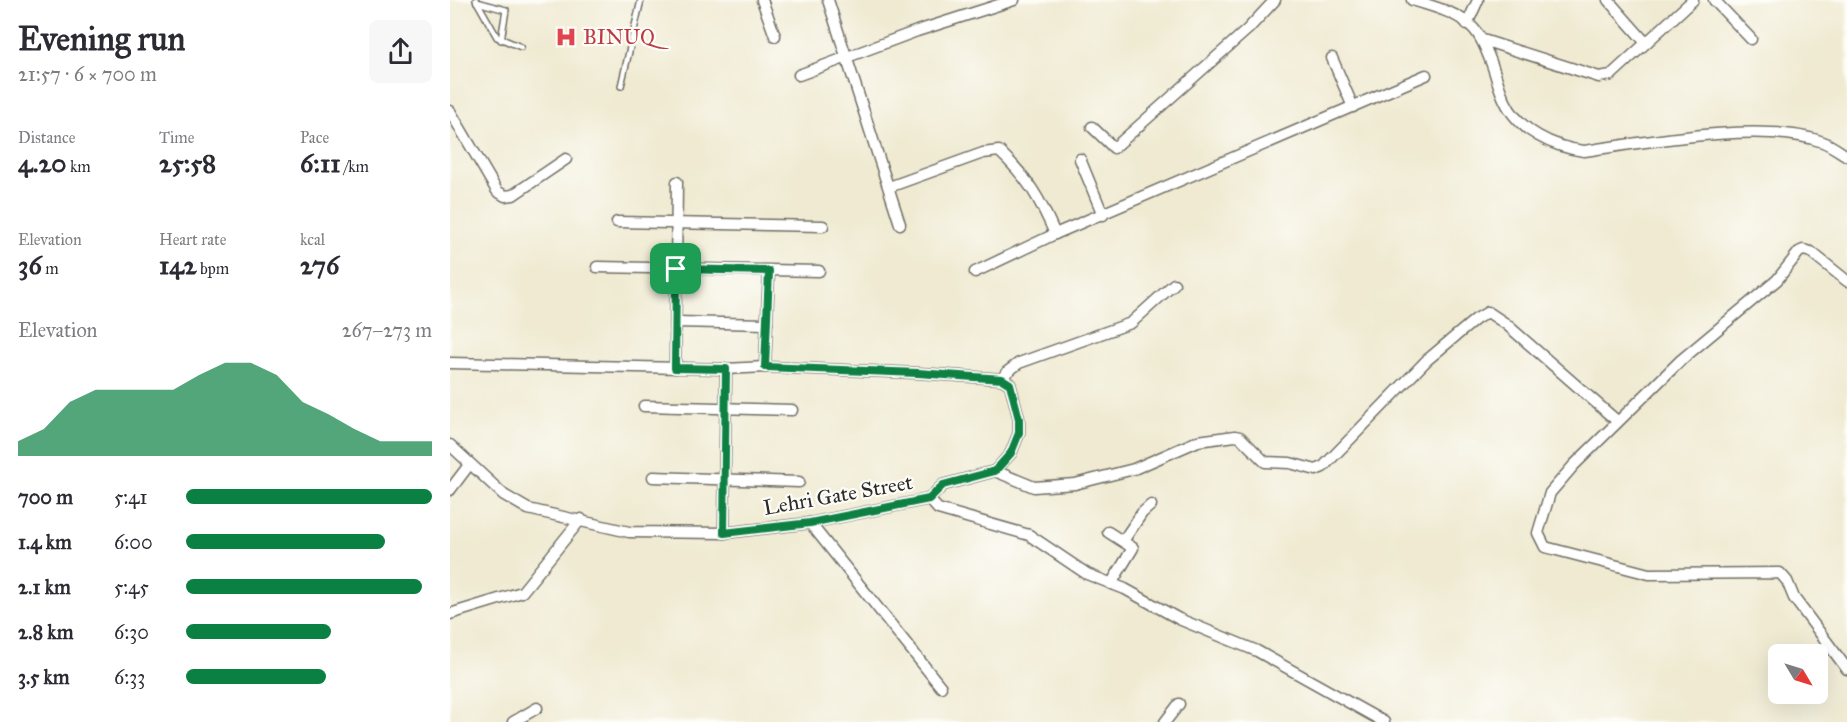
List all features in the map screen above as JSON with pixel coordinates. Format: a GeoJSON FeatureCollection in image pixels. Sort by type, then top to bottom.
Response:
{"type":"FeatureCollection","features":[{"type":"Feature","properties":{"kind":"street"},"geometry":{"type":"LineString","coordinates":[[762,0],[775,36]]}},
{"type":"Feature","properties":{"kind":"street"},"geometry":{"type":"LineString","coordinates":[[828,0],[900,224]]}},
{"type":"Feature","properties":{"kind":"street"},"geometry":{"type":"LineString","coordinates":[[799,75],[917,31],[1014,0]]}},
{"type":"Feature","properties":{"kind":"street"},"geometry":{"type":"LineString","coordinates":[[1092,127],[1114,148],[1242,35],[1275,0]]}},
{"type":"Feature","properties":{"kind":"street"},"geometry":{"type":"LineString","coordinates":[[1412,0],[1440,9],[1467,24],[1483,40],[1505,101],[1513,114],[1527,130],[1567,149],[1584,151],[1726,134],[1764,134],[1793,135],[1824,142],[1847,156]]}},
{"type":"Feature","properties":{"kind":"street"},"geometry":{"type":"LineString","coordinates":[[1467,24],[1478,0]]}},
{"type":"Feature","properties":{"kind":"street"},"geometry":{"type":"LineString","coordinates":[[1608,0],[1646,43]]}},
{"type":"Feature","properties":{"kind":"street"},"geometry":{"type":"LineString","coordinates":[[1483,40],[1599,77],[1611,75],[1693,0]]}},
{"type":"Feature","properties":{"kind":"street"},"geometry":{"type":"LineString","coordinates":[[1714,0],[1750,39]]}},
{"type":"Feature","properties":{"kind":"street"},"geometry":{"type":"LineString","coordinates":[[1332,58],[1353,107]]}},
{"type":"Feature","properties":{"kind":"street"},"geometry":{"type":"LineString","coordinates":[[975,272],[1055,234],[1426,75]]}},
{"type":"Feature","properties":{"kind":"street"},"geometry":{"type":"LineString","coordinates":[[450,111],[497,191],[505,196],[513,195],[566,159]]}},
{"type":"Feature","properties":{"kind":"street"},"geometry":{"type":"LineString","coordinates":[[889,187],[982,153],[999,152],[1015,165],[1036,192],[1055,234]]}},
{"type":"Feature","properties":{"kind":"street"},"geometry":{"type":"LineString","coordinates":[[1080,159],[1102,215]]}},
{"type":"Feature","properties":{"kind":"street"},"geometry":{"type":"LineString","coordinates":[[675,368],[678,182]]}},
{"type":"Feature","properties":{"kind":"street"},"geometry":{"type":"LineString","coordinates":[[617,222],[823,226]]}},
{"type":"Feature","properties":{"kind":"street"},"geometry":{"type":"LineString","coordinates":[[1847,281],[1811,252],[1803,249],[1777,280],[1681,360],[1617,421],[1550,493],[1538,533],[1541,543],[1550,549],[1649,574],[1780,573],[1787,581],[1794,598],[1847,669]]}},
{"type":"Feature","properties":{"kind":"street"},"geometry":{"type":"LineString","coordinates":[[597,267],[819,272]]}},
{"type":"Feature","properties":{"kind":"street"},"geometry":{"type":"LineString","coordinates":[[765,367],[769,271]]}},
{"type":"Feature","properties":{"kind":"street"},"geometry":{"type":"LineString","coordinates":[[1002,379],[1006,372],[1019,363],[1131,323],[1174,284]]}},
{"type":"Feature","properties":{"kind":"street"},"geometry":{"type":"LineString","coordinates":[[995,471],[1034,487],[1075,484],[1134,469],[1198,441],[1235,436],[1240,437],[1265,462],[1290,462],[1316,470],[1323,467],[1427,360],[1476,319],[1488,312],[1506,324],[1617,421]]}},
{"type":"Feature","properties":{"kind":"street"},"geometry":{"type":"LineString","coordinates":[[676,322],[767,324]]}},
{"type":"Feature","properties":{"kind":"street"},"geometry":{"type":"LineString","coordinates":[[450,363],[726,369],[765,367],[918,373],[1002,379],[1010,384],[1016,399],[1019,433],[1011,453],[995,471],[943,485],[929,499]]}},
{"type":"Feature","properties":{"kind":"street"},"geometry":{"type":"LineString","coordinates":[[724,533],[726,369]]}},
{"type":"Feature","properties":{"kind":"street"},"geometry":{"type":"LineString","coordinates":[[644,406],[792,410]]}},
{"type":"Feature","properties":{"kind":"street","name":"Lehri Gate Street"},"geometry":{"type":"LineString","coordinates":[[450,445],[504,495],[528,509],[581,519],[629,532],[724,533],[810,523],[929,499],[938,508],[1029,535],[1087,574],[1179,619],[1257,651],[1384,722]]}},
{"type":"Feature","properties":{"kind":"street"},"geometry":{"type":"LineString","coordinates":[[450,490],[469,465]]}},
{"type":"Feature","properties":{"kind":"street"},"geometry":{"type":"LineString","coordinates":[[653,477],[799,482]]}},
{"type":"Feature","properties":{"kind":"street"},"geometry":{"type":"LineString","coordinates":[[1123,540],[1142,513],[1152,505]]}},
{"type":"Feature","properties":{"kind":"street"},"geometry":{"type":"LineString","coordinates":[[450,615],[522,592],[581,519]]}},
{"type":"Feature","properties":{"kind":"street"},"geometry":{"type":"LineString","coordinates":[[810,523],[941,687]]}},
{"type":"Feature","properties":{"kind":"street"},"geometry":{"type":"LineString","coordinates":[[1108,532],[1133,548],[1111,584]]}},
{"type":"Feature","properties":{"kind":"street"},"geometry":{"type":"LineString","coordinates":[[1165,722],[1179,704]]}},
{"type":"Feature","properties":{"kind":"street"},"geometry":{"type":"LineString","coordinates":[[513,722],[537,708]]}},
{"type":"Feature","properties":{"kind":"lane"},"geometry":{"type":"LineString","coordinates":[[621,86],[641,0]]}},
{"type":"Feature","properties":{"kind":"lane"},"geometry":{"type":"LineString","coordinates":[[476,1],[506,10],[501,40]]}},
{"type":"Feature","properties":{"kind":"lane"},"geometry":{"type":"LineString","coordinates":[[476,1],[501,40],[521,47]]}},
{"type":"Feature","properties":{"kind":"place","name":"BINUQ"},"geometry":{"type":"Point","coordinates":[566,37]}},
{"type":"Feature","properties":{"kind":"route"},"geometry":{"type":"LineString","coordinates":[[676,269],[769,271],[765,367],[1002,379],[1010,384],[1016,399],[1019,419],[1019,433],[1011,453],[995,471],[943,485],[929,499],[810,523],[724,533],[726,369],[675,368],[676,269]]}}]}
